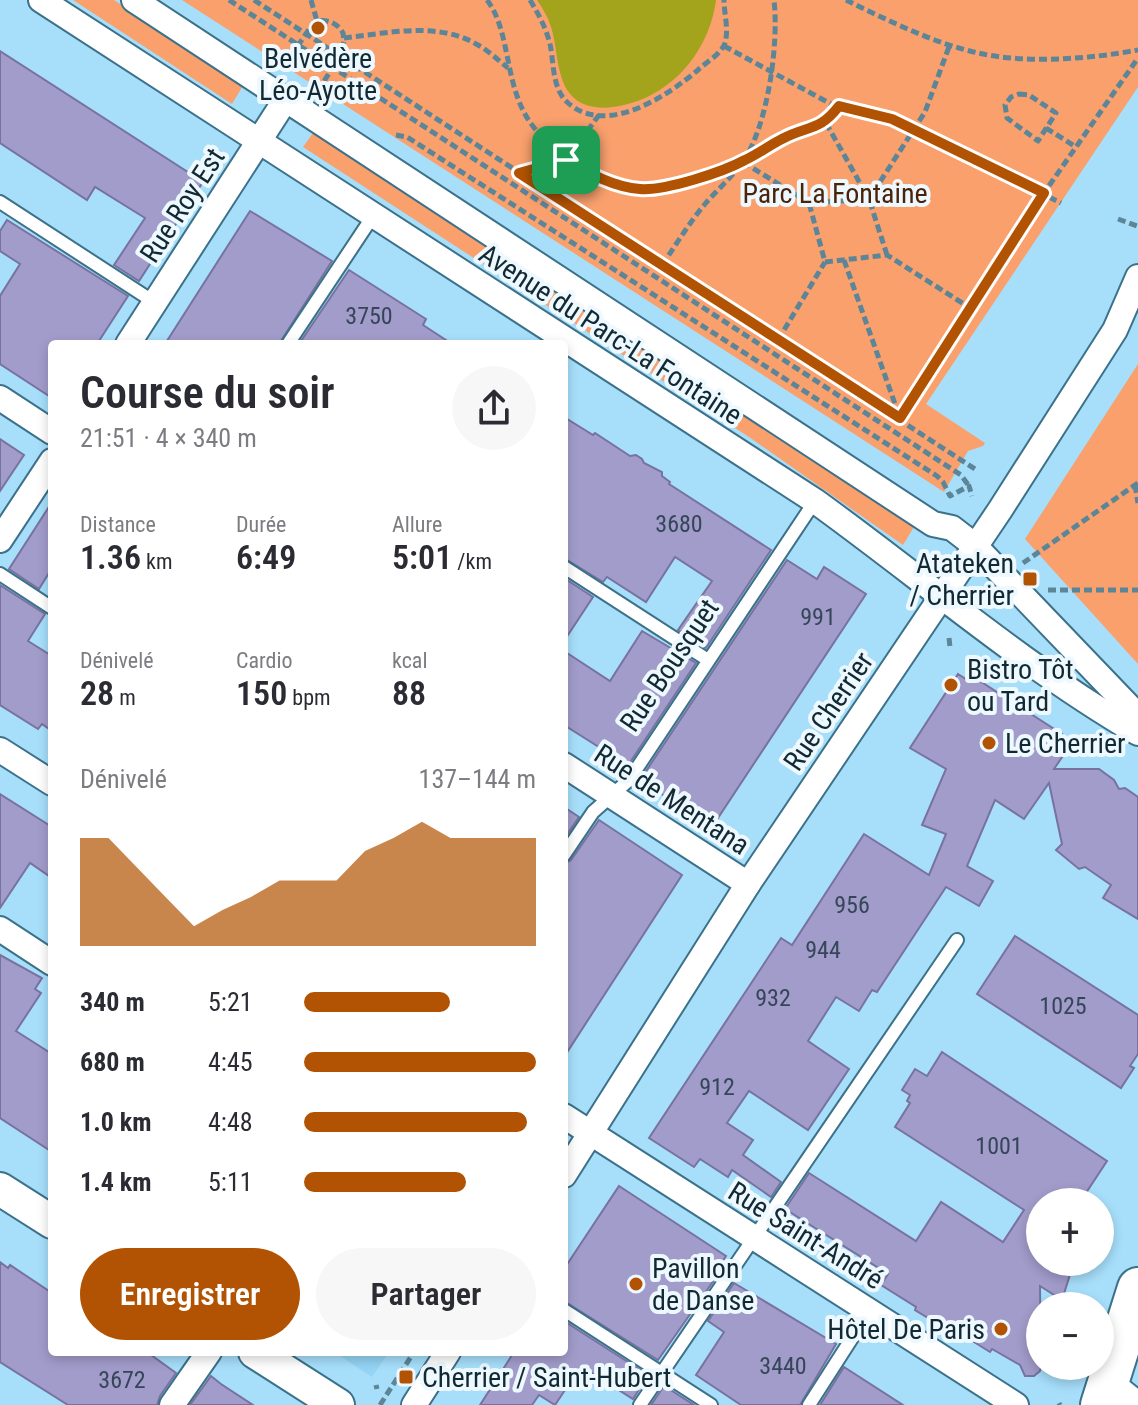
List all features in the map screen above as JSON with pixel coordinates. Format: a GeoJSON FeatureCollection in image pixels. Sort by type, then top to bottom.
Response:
{"type":"FeatureCollection","features":[{"type":"Feature","properties":{"kind":"main road"},"geometry":{"type":"LineString","coordinates":[[1116,1397],[1138,1288]]}},
{"type":"Feature","properties":{"kind":"street","name":"Avenue du Parc-La Fontaine"},"geometry":{"type":"LineString","coordinates":[[41,0],[565,340]]}},
{"type":"Feature","properties":{"kind":"street","name":"Avenue du Parc-La Fontaine"},"geometry":{"type":"LineString","coordinates":[[134,0],[933,524],[952,528],[974,545],[1138,716]]}},
{"type":"Feature","properties":{"kind":"street","name":"Rue Roy Est"},"geometry":{"type":"LineString","coordinates":[[130,340],[286,99]]}},
{"type":"Feature","properties":{"kind":"street","name":"Rue Cherrier"},"geometry":{"type":"LineString","coordinates":[[568,1169],[748,884],[1000,510],[1115,330],[1138,277]]}},
{"type":"Feature","properties":{"kind":"street"},"geometry":{"type":"LineString","coordinates":[[1115,330],[1138,309]]}},
{"type":"Feature","properties":{"kind":"street","name":"Avenue du Parc-La Fontaine"},"geometry":{"type":"LineString","coordinates":[[568,342],[815,501],[900,562],[940,598],[1081,700],[1138,733]]}},
{"type":"Feature","properties":{"kind":"street"},"geometry":{"type":"LineString","coordinates":[[0,398],[48,429]]}},
{"type":"Feature","properties":{"kind":"street"},"geometry":{"type":"LineString","coordinates":[[0,540],[48,467]]}},
{"type":"Feature","properties":{"kind":"street"},"geometry":{"type":"LineString","coordinates":[[0,750],[48,780]]}},
{"type":"Feature","properties":{"kind":"street","name":"Rue de Mentana"},"geometry":{"type":"LineString","coordinates":[[568,768],[748,884]]}},
{"type":"Feature","properties":{"kind":"street"},"geometry":{"type":"LineString","coordinates":[[0,929],[48,960]]}},
{"type":"Feature","properties":{"kind":"street","name":"Rue Saint-André"},"geometry":{"type":"LineString","coordinates":[[568,1119],[1016,1405]]}},
{"type":"Feature","properties":{"kind":"street"},"geometry":{"type":"LineString","coordinates":[[0,1189],[48,1219]]}},
{"type":"Feature","properties":{"kind":"street"},"geometry":{"type":"LineString","coordinates":[[172,1405],[206,1356]]}},
{"type":"Feature","properties":{"kind":"street"},"geometry":{"type":"LineString","coordinates":[[261,1356],[338,1405]]}},
{"type":"Feature","properties":{"kind":"street"},"geometry":{"type":"LineString","coordinates":[[414,1405],[445,1356]]}},
{"type":"Feature","properties":{"kind":"lane"},"geometry":{"type":"LineString","coordinates":[[0,202],[154,302]]}},
{"type":"Feature","properties":{"kind":"lane"},"geometry":{"type":"LineString","coordinates":[[291,340],[373,216]]}},
{"type":"Feature","properties":{"kind":"lane","name":"Rue Bousquet"},"geometry":{"type":"LineString","coordinates":[[568,849],[593,812],[629,780],[815,501]]}},
{"type":"Feature","properties":{"kind":"lane"},"geometry":{"type":"LineString","coordinates":[[568,570],[708,660]]}},
{"type":"Feature","properties":{"kind":"lane"},"geometry":{"type":"LineString","coordinates":[[0,574],[48,605]]}},
{"type":"Feature","properties":{"kind":"lane"},"geometry":{"type":"LineString","coordinates":[[640,1405],[957,940]]}},
{"type":"Feature","properties":{"kind":"lane"},"geometry":{"type":"LineString","coordinates":[[809,1405],[870,1310]]}},
{"type":"Feature","properties":{"kind":"lane"},"geometry":{"type":"LineString","coordinates":[[568,1313],[711,1405]]}},
{"type":"Feature","properties":{"kind":"path"},"geometry":{"type":"LineString","coordinates":[[229,0],[961,475],[972,496]]}},
{"type":"Feature","properties":{"kind":"path"},"geometry":{"type":"LineString","coordinates":[[254,0],[978,471]]}},
{"type":"Feature","properties":{"kind":"path"},"geometry":{"type":"LineString","coordinates":[[311,0],[317,21]]}},
{"type":"Feature","properties":{"kind":"path"},"geometry":{"type":"LineString","coordinates":[[487,0],[497,17],[514,91],[532,126],[566,160],[596,176],[639,189],[673,186],[743,162],[790,134],[826,123],[839,106]]}},
{"type":"Feature","properties":{"kind":"path"},"geometry":{"type":"LineString","coordinates":[[530,0],[543,22],[559,90],[566,102],[581,111],[599,115],[643,107],[670,93],[724,46],[724,0]]}},
{"type":"Feature","properties":{"kind":"path"},"geometry":{"type":"LineString","coordinates":[[662,265],[702,208],[743,162],[758,131],[772,74],[774,0]]}},
{"type":"Feature","properties":{"kind":"path"},"geometry":{"type":"LineString","coordinates":[[846,0],[950,44],[982,54],[1025,58],[1091,56],[1138,50]]}},
{"type":"Feature","properties":{"kind":"path"},"geometry":{"type":"LineString","coordinates":[[284,66],[305,33],[317,21],[335,25],[341,29],[344,38],[340,56],[319,89]]}},
{"type":"Feature","properties":{"kind":"path"},"geometry":{"type":"LineString","coordinates":[[344,38],[425,29],[459,35],[479,45],[509,68]]}},
{"type":"Feature","properties":{"kind":"path"},"geometry":{"type":"LineString","coordinates":[[869,199],[925,112],[950,44]]}},
{"type":"Feature","properties":{"kind":"path"},"geometry":{"type":"LineString","coordinates":[[724,46],[772,74],[839,106],[872,113],[913,129],[1061,203]]}},
{"type":"Feature","properties":{"kind":"path"},"geometry":{"type":"LineString","coordinates":[[900,418],[1044,193],[1138,58]]}},
{"type":"Feature","properties":{"kind":"path"},"geometry":{"type":"LineString","coordinates":[[1025,94],[1056,113],[1046,128],[1038,141],[1010,122],[1005,109],[1008,100],[1025,94]]}},
{"type":"Feature","properties":{"kind":"path"},"geometry":{"type":"LineString","coordinates":[[519,173],[566,160],[599,115]]}},
{"type":"Feature","properties":{"kind":"path"},"geometry":{"type":"LineString","coordinates":[[826,123],[869,199],[887,255]]}},
{"type":"Feature","properties":{"kind":"path"},"geometry":{"type":"LineString","coordinates":[[1046,128],[1076,147]]}},
{"type":"Feature","properties":{"kind":"path"},"geometry":{"type":"LineString","coordinates":[[396,135],[407,137],[937,476],[950,496],[969,486]]}},
{"type":"Feature","properties":{"kind":"path"},"geometry":{"type":"LineString","coordinates":[[743,162],[809,203],[869,199]]}},
{"type":"Feature","properties":{"kind":"path"},"geometry":{"type":"LineString","coordinates":[[778,340],[825,262],[809,203]]}},
{"type":"Feature","properties":{"kind":"path"},"geometry":{"type":"LineString","coordinates":[[1118,219],[1137,226]]}},
{"type":"Feature","properties":{"kind":"path"},"geometry":{"type":"LineString","coordinates":[[825,262],[887,255],[970,308]]}},
{"type":"Feature","properties":{"kind":"path"},"geometry":{"type":"LineString","coordinates":[[844,260],[900,418]]}},
{"type":"Feature","properties":{"kind":"path"},"geometry":{"type":"LineString","coordinates":[[1022,563],[1136,484],[1138,503]]}},
{"type":"Feature","properties":{"kind":"path"},"geometry":{"type":"LineString","coordinates":[[1047,590],[1138,590]]}},
{"type":"Feature","properties":{"kind":"path"},"geometry":{"type":"LineString","coordinates":[[949,638],[950,647]]}},
{"type":"Feature","properties":{"kind":"path"},"geometry":{"type":"LineString","coordinates":[[380,1405],[411,1356]]}},
{"type":"Feature","properties":{"kind":"shaded area"},"geometry":{"type":"Polygon","coordinates":[[[537,0],[716,0],[705,39],[682,71],[651,95],[633,103],[602,108],[582,103],[567,90],[560,73],[550,23],[537,0]]]}},
{"type":"Feature","properties":{"kind":"shaded area"},"geometry":{"type":"Polygon","coordinates":[[[340,1356],[386,1356],[372,1377],[340,1356]]]}},
{"type":"Feature","properties":{"kind":"green space"},"geometry":{"type":"Polygon","coordinates":[[[73,0],[114,0],[244,84],[232,104],[73,0]]]}},
{"type":"Feature","properties":{"kind":"green space","name":"Parc La Fontaine"},"geometry":{"type":"Polygon","coordinates":[[[182,0],[1138,0],[1138,87],[926,404],[985,443],[968,451],[944,492],[182,0]]]}},
{"type":"Feature","properties":{"kind":"green space"},"geometry":{"type":"Polygon","coordinates":[[[313,133],[843,476],[914,527],[903,545],[749,437],[303,147],[313,133]]]}},
{"type":"Feature","properties":{"kind":"green space"},"geometry":{"type":"Polygon","coordinates":[[[1138,364],[1138,664],[1025,539],[1138,364]]]}},
{"type":"Feature","properties":{"kind":"building"},"geometry":{"type":"Polygon","coordinates":[[[0,51],[191,174],[210,171],[139,281],[114,265],[145,218],[95,187],[87,200],[0,143],[0,51]]]}},
{"type":"Feature","properties":{"kind":"building"},"geometry":{"type":"Polygon","coordinates":[[[250,211],[332,261],[282,340],[168,340],[250,211]]]}},
{"type":"Feature","properties":{"kind":"building"},"geometry":{"type":"Polygon","coordinates":[[[7,220],[128,296],[100,340],[48,340],[48,395],[0,364],[0,296],[20,264],[0,251],[0,231],[7,220]]]}},
{"type":"Feature","properties":{"kind":"building"},"geometry":{"type":"Polygon","coordinates":[[[349,270],[426,319],[423,325],[446,340],[302,340],[349,270]]]}},
{"type":"Feature","properties":{"kind":"building"},"geometry":{"type":"Polygon","coordinates":[[[568,419],[630,456],[636,455],[662,472],[669,484],[771,550],[706,648],[678,630],[712,581],[675,557],[646,602],[607,577],[603,582],[568,560],[568,419]]]}},
{"type":"Feature","properties":{"kind":"building"},"geometry":{"type":"Polygon","coordinates":[[[0,439],[24,455],[0,491],[0,439]]]}},
{"type":"Feature","properties":{"kind":"building"},"geometry":{"type":"Polygon","coordinates":[[[48,508],[48,574],[39,589],[9,569],[48,508]]]}},
{"type":"Feature","properties":{"kind":"building"},"geometry":{"type":"Polygon","coordinates":[[[787,560],[817,579],[824,567],[866,594],[712,827],[640,780],[787,560]]]}},
{"type":"Feature","properties":{"kind":"building"},"geometry":{"type":"Polygon","coordinates":[[[568,581],[593,597],[568,635],[568,581]]]}},
{"type":"Feature","properties":{"kind":"building"},"geometry":{"type":"Polygon","coordinates":[[[0,585],[45,614],[28,641],[48,654],[48,728],[42,724],[38,729],[0,705],[0,585]]]}},
{"type":"Feature","properties":{"kind":"building"},"geometry":{"type":"Polygon","coordinates":[[[642,631],[696,663],[625,770],[613,761],[613,756],[568,728],[568,654],[610,681],[642,631]]]}},
{"type":"Feature","properties":{"kind":"building"},"geometry":{"type":"Polygon","coordinates":[[[958,674],[969,681],[972,676],[1062,734],[1058,739],[1069,747],[1054,769],[1099,769],[1114,780],[1119,789],[1125,788],[1138,797],[1138,919],[1103,898],[1111,885],[1085,867],[1079,869],[1056,850],[1062,844],[1049,783],[1024,819],[995,800],[967,866],[993,881],[979,906],[946,887],[877,992],[872,990],[859,1011],[836,997],[808,1041],[849,1069],[808,1130],[749,1091],[727,1123],[753,1140],[743,1155],[781,1182],[771,1197],[732,1170],[728,1177],[700,1159],[694,1167],[649,1138],[781,938],[792,945],[864,834],[929,875],[946,834],[922,825],[946,769],[910,748],[958,674]]]}},
{"type":"Feature","properties":{"kind":"building"},"geometry":{"type":"Polygon","coordinates":[[[0,794],[48,824],[48,875],[30,863],[0,908],[0,794]]]}},
{"type":"Feature","properties":{"kind":"building"},"geometry":{"type":"Polygon","coordinates":[[[568,810],[579,817],[568,833],[568,810]]]}},
{"type":"Feature","properties":{"kind":"building"},"geometry":{"type":"Polygon","coordinates":[[[599,820],[682,875],[568,1051],[568,862],[599,820]]]}},
{"type":"Feature","properties":{"kind":"building"},"geometry":{"type":"Polygon","coordinates":[[[1015,936],[1138,1015],[1138,1054],[1130,1066],[1134,1068],[1121,1088],[977,994],[1015,936]]]}},
{"type":"Feature","properties":{"kind":"building"},"geometry":{"type":"Polygon","coordinates":[[[0,955],[42,978],[35,989],[41,993],[16,1031],[48,1051],[48,1149],[0,1118],[0,955]]]}},
{"type":"Feature","properties":{"kind":"building"},"geometry":{"type":"Polygon","coordinates":[[[942,1052],[1107,1161],[1089,1188],[1026,1188],[1026,1276],[1070,1276],[1065,1292],[1049,1292],[1040,1286],[1040,1292],[1026,1292],[1026,1376],[1020,1365],[992,1349],[990,1352],[953,1329],[951,1332],[915,1310],[916,1307],[881,1285],[888,1274],[785,1209],[809,1173],[916,1241],[941,1202],[1003,1242],[1024,1210],[895,1127],[910,1103],[907,1101],[910,1095],[902,1090],[915,1069],[927,1076],[942,1052]]]}},
{"type":"Feature","properties":{"kind":"building","name":"Pavillon de Danse"},"geometry":{"type":"Polygon","coordinates":[[[619,1186],[726,1256],[716,1272],[719,1273],[658,1360],[568,1304],[568,1263],[619,1186]]]}},
{"type":"Feature","properties":{"kind":"building"},"geometry":{"type":"Polygon","coordinates":[[[0,1262],[8,1268],[10,1265],[48,1290],[48,1356],[153,1356],[176,1373],[157,1405],[68,1405],[0,1362],[0,1262]]]}},
{"type":"Feature","properties":{"kind":"building"},"geometry":{"type":"Polygon","coordinates":[[[734,1283],[836,1344],[800,1405],[741,1405],[696,1375],[724,1332],[708,1321],[734,1283]]]}},
{"type":"Feature","properties":{"kind":"building"},"geometry":{"type":"Polygon","coordinates":[[[568,1324],[648,1375],[633,1399],[581,1366],[555,1405],[539,1395],[532,1405],[480,1405],[511,1356],[568,1356],[568,1324]]]}},
{"type":"Feature","properties":{"kind":"building"},"geometry":{"type":"Polygon","coordinates":[[[844,1367],[903,1405],[820,1405],[844,1367]]]}},
{"type":"Feature","properties":{"kind":"building"},"geometry":{"type":"Polygon","coordinates":[[[211,1376],[221,1384],[253,1405],[190,1405],[211,1376]]]}},
{"type":"Feature","properties":{"kind":"building"},"geometry":{"type":"Polygon","coordinates":[[[666,1387],[694,1405],[651,1405],[666,1387]]]}},
{"type":"Feature","properties":{"kind":"place","name":"Belvédère Léo-Ayotte"},"geometry":{"type":"Point","coordinates":[318,28]}},
{"type":"Feature","properties":{"kind":"place","name":"Atateken / Cherrier"},"geometry":{"type":"Point","coordinates":[1030,579]}},
{"type":"Feature","properties":{"kind":"place","name":"Bistro Tôt ou Tard"},"geometry":{"type":"Point","coordinates":[951,685]}},
{"type":"Feature","properties":{"kind":"place","name":"Le Cherrier"},"geometry":{"type":"Point","coordinates":[989,743]}},
{"type":"Feature","properties":{"kind":"place","name":"Pavillon de Danse"},"geometry":{"type":"Point","coordinates":[636,1284]}},
{"type":"Feature","properties":{"kind":"place","name":"Hôtel De Paris"},"geometry":{"type":"Point","coordinates":[1001,1329]}},
{"type":"Feature","properties":{"kind":"place","name":"Cherrier / Saint-Hubert"},"geometry":{"type":"Point","coordinates":[406,1377]}},
{"type":"Feature","properties":{"kind":"route"},"geometry":{"type":"LineString","coordinates":[[839,106],[892,119],[1044,193],[900,418],[519,173],[566,160],[624,186],[654,189],[673,186],[743,162],[790,134],[826,123],[839,106]]}}]}
